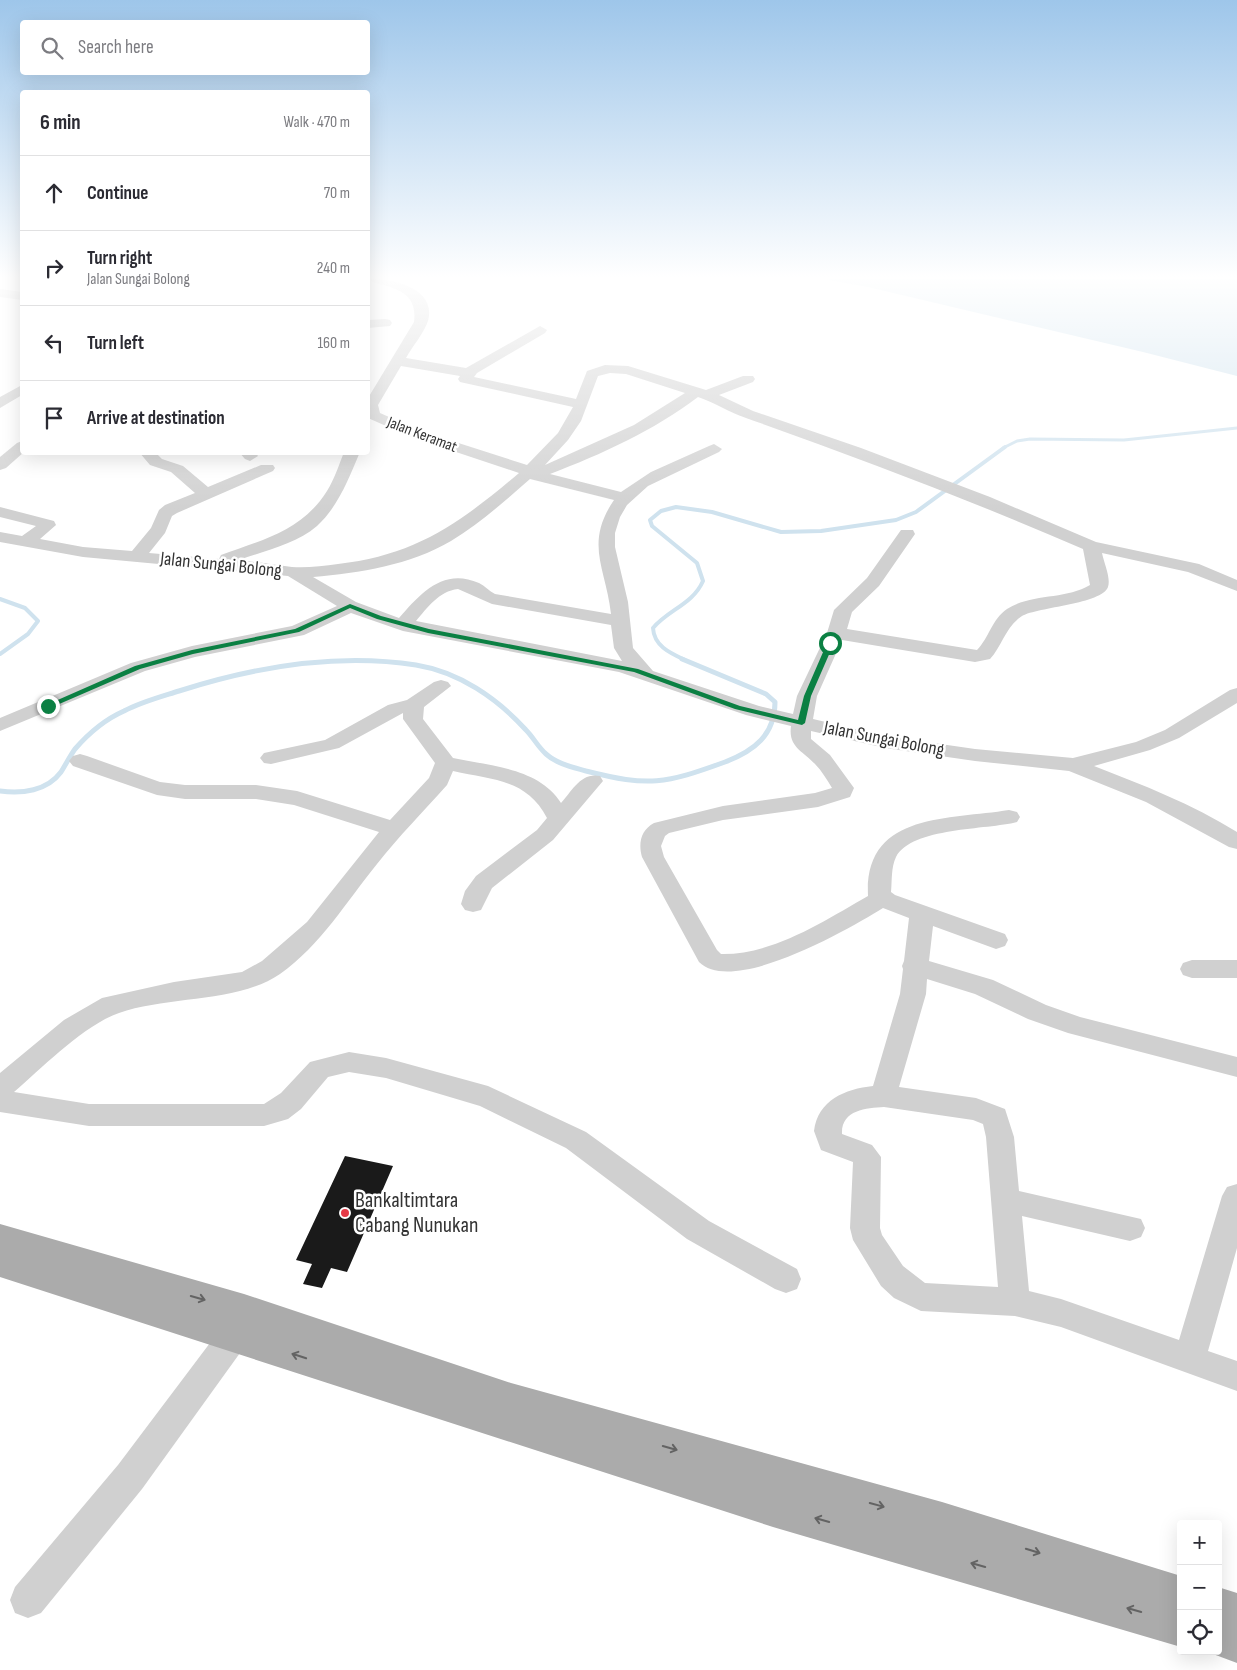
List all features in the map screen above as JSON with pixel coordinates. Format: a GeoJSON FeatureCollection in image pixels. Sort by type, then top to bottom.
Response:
{"type":"FeatureCollection","features":[{"type":"Feature","properties":{"kind":"main road"},"geometry":{"type":"LineString","coordinates":[[0,1240],[239,1324],[773,1506],[941,1539],[1177,1597]]}},
{"type":"Feature","properties":{"kind":"main road"},"geometry":{"type":"LineString","coordinates":[[0,1260],[239,1324]]}},
{"type":"Feature","properties":{"kind":"main road"},"geometry":{"type":"LineString","coordinates":[[941,1539],[1177,1623]]}},
{"type":"Feature","properties":{"kind":"main road"},"geometry":{"type":"LineString","coordinates":[[1221,1610],[1237,1615]]}},
{"type":"Feature","properties":{"kind":"main road"},"geometry":{"type":"LineString","coordinates":[[1222,1635],[1237,1640]]}},
{"type":"Feature","properties":{"kind":"street","name":"Jalan Keramat"},"geometry":{"type":"LineString","coordinates":[[400,357],[376,395],[370,420],[416,434],[529,474],[624,498]]}},
{"type":"Feature","properties":{"kind":"street"},"geometry":{"type":"LineString","coordinates":[[495,357],[468,373],[465,378],[476,383],[581,404]]}},
{"type":"Feature","properties":{"kind":"street"},"geometry":{"type":"LineString","coordinates":[[397,361],[468,373]]}},
{"type":"Feature","properties":{"kind":"street"},"geometry":{"type":"LineString","coordinates":[[293,572],[349,567],[401,555],[427,546],[464,524],[529,474],[570,426],[581,404],[592,374],[608,370],[628,370],[702,393],[748,414],[848,447],[1091,546],[1170,562],[1237,581]]}},
{"type":"Feature","properties":{"kind":"street"},"geometry":{"type":"LineString","coordinates":[[529,474],[604,448],[702,393],[748,379]]}},
{"type":"Feature","properties":{"kind":"street"},"geometry":{"type":"LineString","coordinates":[[8,385],[20,388]]}},
{"type":"Feature","properties":{"kind":"street"},"geometry":{"type":"LineString","coordinates":[[0,404],[20,390]]}},
{"type":"Feature","properties":{"kind":"street"},"geometry":{"type":"LineString","coordinates":[[2,444],[20,446]]}},
{"type":"Feature","properties":{"kind":"street"},"geometry":{"type":"LineString","coordinates":[[0,465],[20,448]]}},
{"type":"Feature","properties":{"kind":"street"},"geometry":{"type":"LineString","coordinates":[[646,673],[629,658],[620,638],[620,604],[606,539],[614,514],[624,498],[652,476],[714,449]]}},
{"type":"Feature","properties":{"kind":"street"},"geometry":{"type":"LineString","coordinates":[[546,453],[571,461]]}},
{"type":"Feature","properties":{"kind":"street"},"geometry":{"type":"LineString","coordinates":[[149,455],[156,462],[177,469],[207,494]]}},
{"type":"Feature","properties":{"kind":"street"},"geometry":{"type":"LineString","coordinates":[[216,562],[255,550],[288,536],[311,522],[339,485],[351,455]]}},
{"type":"Feature","properties":{"kind":"street"},"geometry":{"type":"LineString","coordinates":[[136,557],[159,529],[165,514],[171,509],[267,468]]}},
{"type":"Feature","properties":{"kind":"street"},"geometry":{"type":"LineString","coordinates":[[0,512],[44,522],[48,525],[25,542]]}},
{"type":"Feature","properties":{"kind":"street"},"geometry":{"type":"LineString","coordinates":[[906,534],[872,582],[843,610],[836,633],[807,696],[793,721],[802,742],[823,760],[843,788],[842,792],[818,800],[723,813],[662,828],[654,832],[650,846],[654,857],[708,956],[715,963],[736,963],[803,941],[881,899],[996,940]]}},
{"type":"Feature","properties":{"kind":"street","name":"Jalan Sungai Bolong"},"geometry":{"type":"LineString","coordinates":[[0,537],[83,552],[216,562],[293,572],[350,606],[403,625],[646,673],[753,711],[914,747],[1073,765],[1228,825],[1237,842]]}},
{"type":"Feature","properties":{"kind":"street"},"geometry":{"type":"LineString","coordinates":[[836,633],[975,656],[983,655],[996,633],[1014,613],[1031,606],[1083,594],[1099,587],[1099,577],[1091,546]]}},
{"type":"Feature","properties":{"kind":"street"},"geometry":{"type":"LineString","coordinates":[[1209,574],[1237,586]]}},
{"type":"Feature","properties":{"kind":"street"},"geometry":{"type":"LineString","coordinates":[[403,625],[435,590],[450,582],[473,587],[479,594],[492,600],[620,621]]}},
{"type":"Feature","properties":{"kind":"street"},"geometry":{"type":"LineString","coordinates":[[0,725],[138,667],[192,652],[297,631],[329,618],[350,606]]}},
{"type":"Feature","properties":{"kind":"street"},"geometry":{"type":"LineString","coordinates":[[272,758],[332,744],[395,709],[414,705],[441,686]]}},
{"type":"Feature","properties":{"kind":"street"},"geometry":{"type":"LineString","coordinates":[[1073,765],[1143,746],[1172,734],[1237,694]]}},
{"type":"Feature","properties":{"kind":"street"},"geometry":{"type":"LineString","coordinates":[[414,705],[413,720],[446,763],[504,776],[530,785],[545,796],[559,820]]}},
{"type":"Feature","properties":{"kind":"street"},"geometry":{"type":"LineString","coordinates":[[80,762],[157,788],[185,792],[256,792],[297,798],[396,830]]}},
{"type":"Feature","properties":{"kind":"street"},"geometry":{"type":"LineString","coordinates":[[0,1088],[73,1027],[110,1005],[174,991],[247,980],[270,967],[316,928],[369,858],[439,780],[446,763]]}},
{"type":"Feature","properties":{"kind":"street"},"geometry":{"type":"LineString","coordinates":[[473,904],[484,882],[517,859],[559,820],[592,781]]}},
{"type":"Feature","properties":{"kind":"street"},"geometry":{"type":"LineString","coordinates":[[881,899],[879,895],[884,858],[891,846],[927,829],[1009,817]]}},
{"type":"Feature","properties":{"kind":"street"},"geometry":{"type":"LineString","coordinates":[[884,1096],[890,1068],[913,994],[914,966],[922,913]]}},
{"type":"Feature","properties":{"kind":"street"},"geometry":{"type":"LineString","coordinates":[[914,966],[976,984],[1037,1012],[1078,1026],[1237,1067]]}},
{"type":"Feature","properties":{"kind":"street"},"geometry":{"type":"LineString","coordinates":[[1192,968],[1237,968]]}},
{"type":"Feature","properties":{"kind":"street"},"geometry":{"type":"LineString","coordinates":[[0,1101],[89,1115],[264,1115],[278,1111],[291,1101],[319,1070],[350,1062],[386,1068],[488,1097],[576,1140],[698,1230],[786,1279]]}},
{"type":"Feature","properties":{"kind":"street"},"geometry":{"type":"LineString","coordinates":[[1015,1302],[1000,1137],[995,1116],[976,1109],[884,1096],[855,1100],[835,1111],[829,1121],[827,1134],[831,1142],[862,1153],[867,1157],[865,1228],[868,1240],[892,1276],[904,1288],[921,1297],[1015,1302],[1061,1313],[1237,1376]]}},
{"type":"Feature","properties":{"kind":"street"},"geometry":{"type":"LineString","coordinates":[[1190,1358],[1237,1196]]}},
{"type":"Feature","properties":{"kind":"street"},"geometry":{"type":"LineString","coordinates":[[1005,1200],[1130,1228]]}},
{"type":"Feature","properties":{"kind":"street"},"geometry":{"type":"LineString","coordinates":[[28,1600],[130,1477],[239,1324]]}},
{"type":"Feature","properties":{"kind":"water"},"geometry":{"type":"Polygon","coordinates":[[[1162,357],[1237,357],[1237,376],[1162,357]]]}},
{"type":"Feature","properties":{"kind":"building","name":"Bankaltimtara Cabang Nunukan"},"geometry":{"type":"Polygon","coordinates":[[[345,1156],[393,1166],[347,1272],[331,1268],[322,1288],[303,1284],[312,1264],[296,1260],[345,1156]]]}},
{"type":"Feature","properties":{"kind":"waterway"},"geometry":{"type":"LineString","coordinates":[[1005,447],[1017,441],[1030,439],[1124,440],[1237,428]]}},
{"type":"Feature","properties":{"kind":"waterway"},"geometry":{"type":"LineString","coordinates":[[685,660],[664,648],[656,640],[653,628],[693,596],[703,581],[697,563],[652,526],[650,520],[661,511],[676,507],[712,512],[781,532],[821,531],[896,520],[916,512],[1005,447]]}},
{"type":"Feature","properties":{"kind":"waterway"},"geometry":{"type":"LineString","coordinates":[[0,599],[25,608],[38,621],[28,634],[0,654]]}},
{"type":"Feature","properties":{"kind":"waterway"},"geometry":{"type":"LineString","coordinates":[[0,791],[34,790],[49,783],[61,772],[75,749],[91,732],[117,714],[144,702],[208,682],[266,669],[296,664],[357,661],[416,665],[432,668],[462,680],[503,707],[546,754],[565,765],[626,779],[642,781],[671,779],[725,762],[745,753],[754,747],[767,733],[774,714],[775,702],[766,694],[682,659]]}},
{"type":"Feature","properties":{"kind":"place","name":"Bankaltimtara Cabang Nunukan"},"geometry":{"type":"Point","coordinates":[345,1213]}},
{"type":"Feature","properties":{"kind":"route"},"geometry":{"type":"LineString","coordinates":[[48,706],[138,667],[192,652],[288,634],[329,618],[350,606],[379,618],[428,631],[636,670],[738,707],[802,723],[807,696],[830,643]]}}]}
